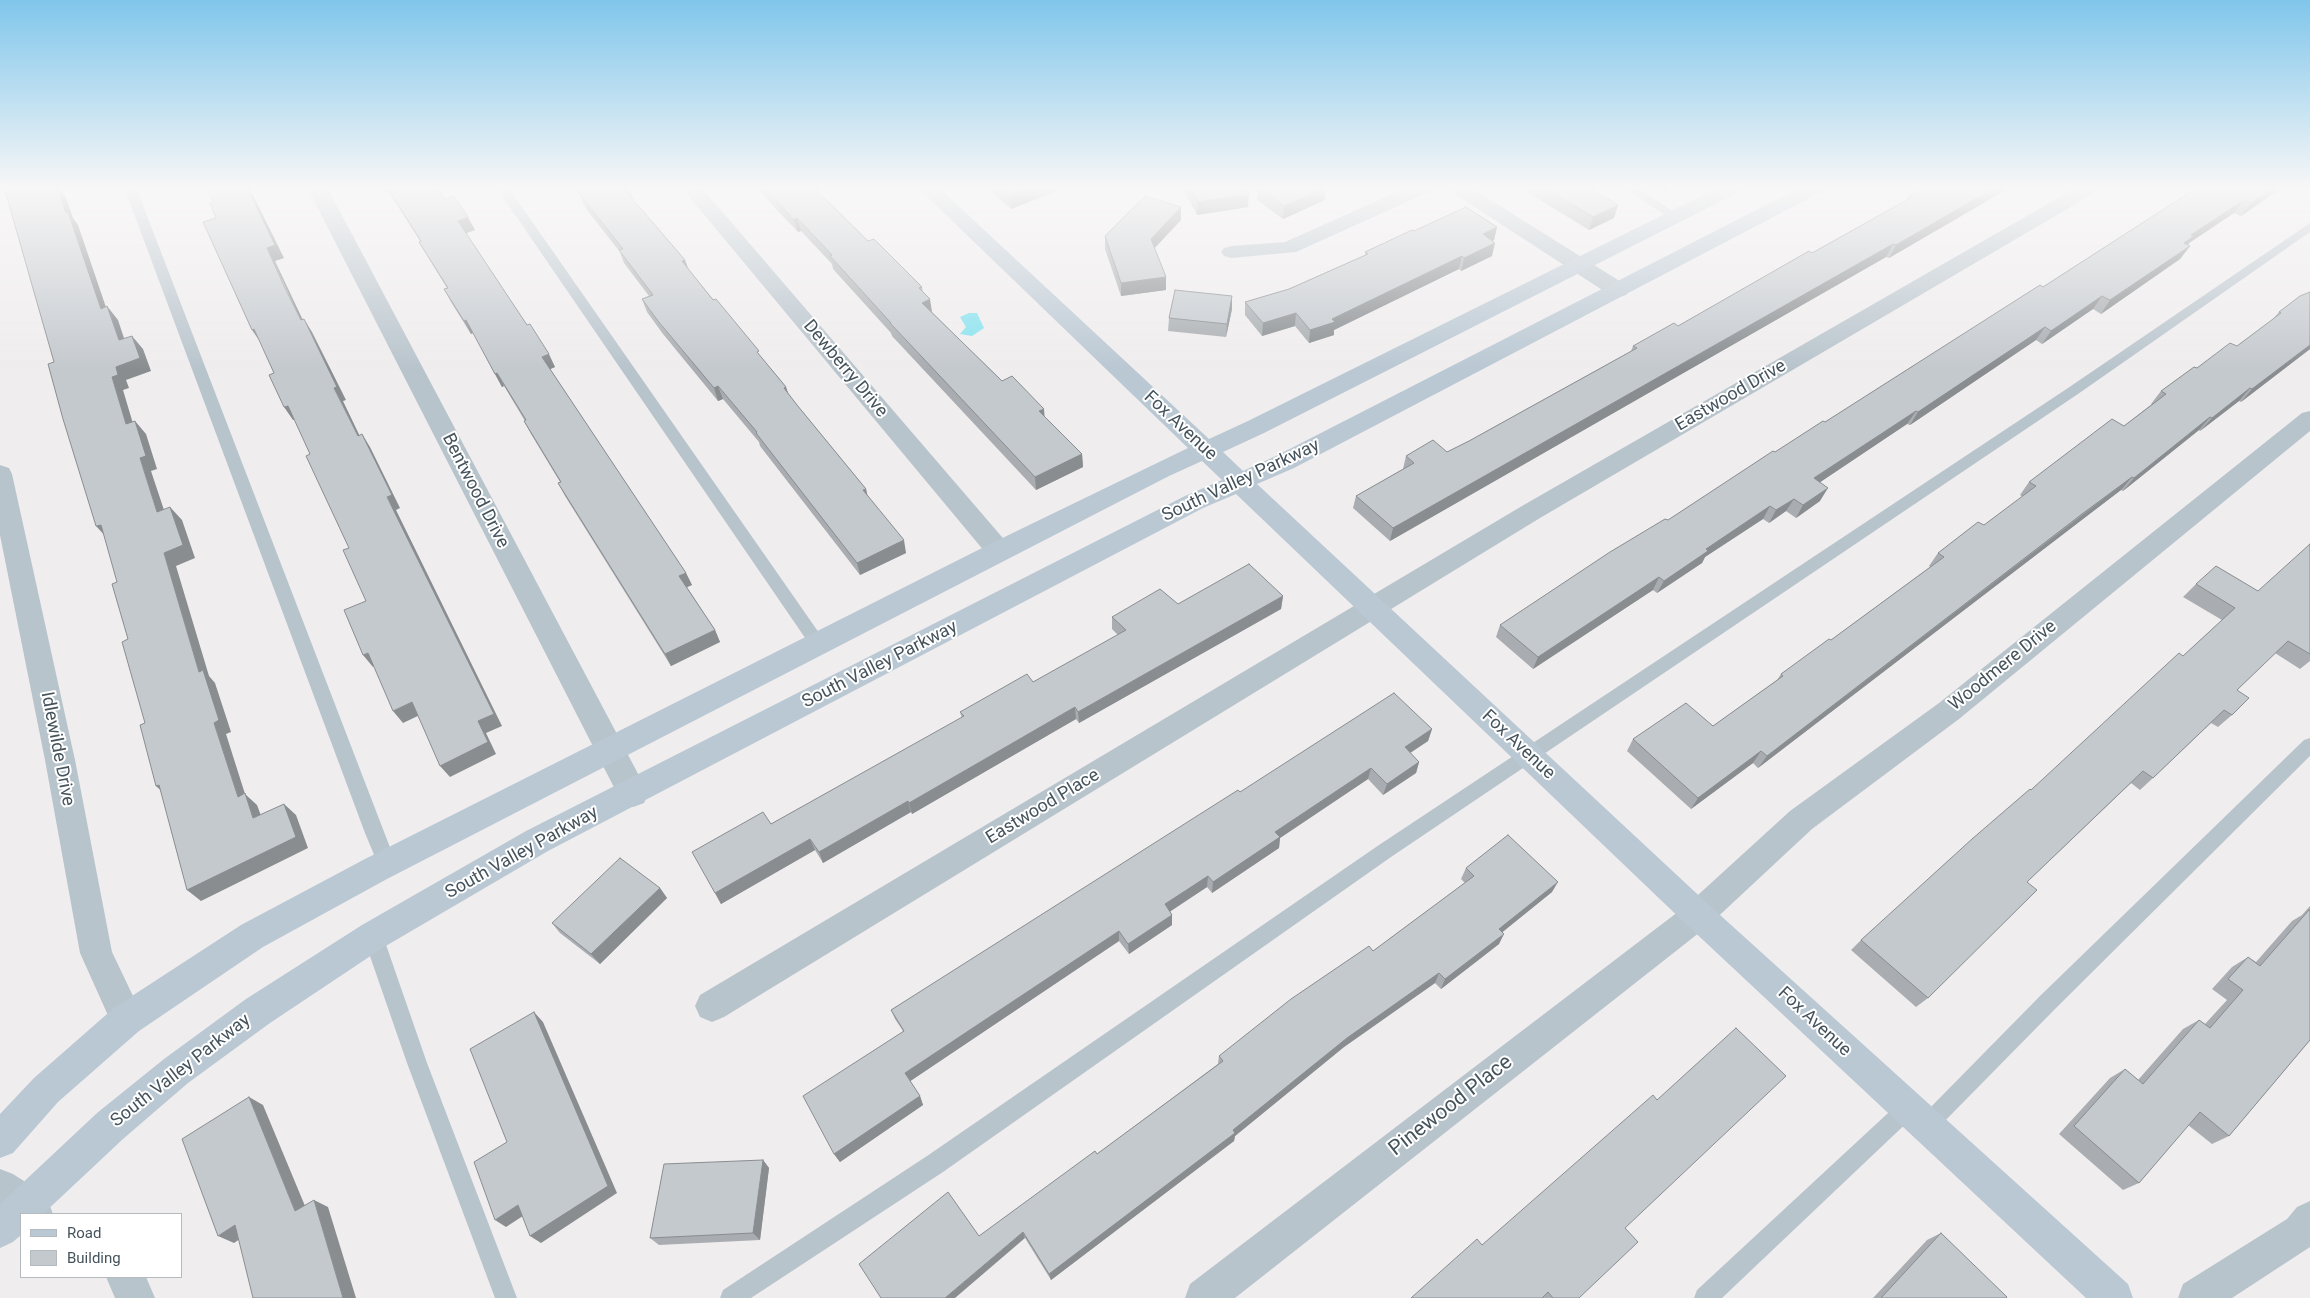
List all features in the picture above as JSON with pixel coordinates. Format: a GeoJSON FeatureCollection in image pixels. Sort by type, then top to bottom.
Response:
{"type":"FeatureCollection","features":[{"type":"Feature","properties":{"kind":"main road","name":"Fox Avenue"},"geometry":{"type":"LineString","coordinates":[[992,248],[1698,915],[2114,1298]]}},
{"type":"Feature","properties":{"kind":"main road"},"geometry":{"type":"LineString","coordinates":[[0,1140],[46,1090],[127,1019],[252,936],[387,863],[999,551],[1160,470],[1256,426],[1611,248]]}},
{"type":"Feature","properties":{"kind":"main road","name":"South Valley Parkway"},"geometry":{"type":"LineString","coordinates":[[0,1229],[20,1201],[176,1071],[258,1011],[373,936],[538,841],[633,794],[1194,502],[1285,462],[1697,248]]}},
{"type":"Feature","properties":{"kind":"street","name":"Bentwood Drive"},"geometry":{"type":"LineString","coordinates":[[348,248],[633,794]]}},
{"type":"Feature","properties":{"kind":"street","name":"Dewberry Drive"},"geometry":{"type":"LineString","coordinates":[[742,248],[999,551]]}},
{"type":"Feature","properties":{"kind":"street"},"geometry":{"type":"LineString","coordinates":[[1231,252],[1290,248]]}},
{"type":"Feature","properties":{"kind":"street"},"geometry":{"type":"LineString","coordinates":[[1551,248],[1618,290]]}},
{"type":"Feature","properties":{"kind":"street","name":"Eastwood Drive"},"geometry":{"type":"LineString","coordinates":[[1372,608],[1531,512],[1987,248]]}},
{"type":"Feature","properties":{"kind":"street","name":"Woodmere Drive"},"geometry":{"type":"LineString","coordinates":[[1698,915],[1801,820],[1949,710],[2310,418]]}},
{"type":"Feature","properties":{"kind":"street","name":"Idlewilde Drive"},"geometry":{"type":"LineString","coordinates":[[0,474],[60,760],[96,953],[127,1019]]}},
{"type":"Feature","properties":{"kind":"street","name":"Eastwood Place"},"geometry":{"type":"LineString","coordinates":[[712,1006],[1372,608]]}},
{"type":"Feature","properties":{"kind":"street","name":"Pinewood Place"},"geometry":{"type":"LineString","coordinates":[[1204,1298],[1698,915]]}},
{"type":"Feature","properties":{"kind":"street"},"geometry":{"type":"LineString","coordinates":[[2197,1298],[2300,1232],[2310,1220]]}},
{"type":"Feature","properties":{"kind":"street"},"geometry":{"type":"LineString","coordinates":[[126,1278],[136,1298]]}},
{"type":"Feature","properties":{"kind":"lane"},"geometry":{"type":"LineString","coordinates":[[153,248],[387,863]]}},
{"type":"Feature","properties":{"kind":"lane"},"geometry":{"type":"LineString","coordinates":[[544,248],[818,644]]}},
{"type":"Feature","properties":{"kind":"lane"},"geometry":{"type":"LineString","coordinates":[[731,1298],[935,1164],[1385,851],[2073,391],[2280,248]]}},
{"type":"Feature","properties":{"kind":"lane"},"geometry":{"type":"LineString","coordinates":[[1705,1298],[1918,1117],[2048,1002],[2310,745]]}},
{"type":"Feature","properties":{"kind":"lane"},"geometry":{"type":"LineString","coordinates":[[373,936],[417,1063],[506,1298]]}},
{"type":"Feature","properties":{"kind":"water"},"geometry":{"type":"Polygon","coordinates":[[[969,313],[977,313],[984,328],[972,336],[960,334],[966,327],[960,317],[969,313]]]}},
{"type":"Feature","properties":{"kind":"building"},"geometry":{"type":"Polygon","coordinates":[[[21,248],[80,248],[101,309],[107,306],[119,340],[132,336],[140,358],[116,367],[118,375],[112,377],[126,424],[135,421],[146,456],[140,458],[157,512],[170,507],[183,545],[164,553],[199,672],[203,670],[219,720],[214,723],[238,797],[245,793],[253,818],[284,804],[296,837],[187,890],[159,785],[156,786],[140,725],[145,723],[122,642],[128,639],[112,584],[117,582],[101,525],[96,526],[63,419],[48,364],[54,362],[21,248]]]}},
{"type":"Feature","properties":{"kind":"building"},"geometry":{"type":"Polygon","coordinates":[[[215,248],[268,248],[284,286],[301,320],[304,319],[337,387],[334,388],[358,436],[362,434],[392,495],[387,497],[494,714],[478,721],[488,742],[440,766],[412,702],[393,711],[368,653],[363,655],[344,610],[366,601],[343,550],[349,548],[306,456],[310,454],[288,406],[284,407],[269,375],[274,373],[254,329],[252,330],[215,248]]]}},
{"type":"Feature","properties":{"kind":"building"},"geometry":{"type":"Polygon","coordinates":[[[423,248],[476,248],[527,325],[530,324],[549,354],[542,357],[686,573],[679,576],[715,630],[665,654],[558,483],[561,482],[524,421],[526,420],[497,373],[495,374],[466,320],[464,321],[444,289],[448,288],[423,248]]]}},
{"type":"Feature","properties":{"kind":"building"},"geometry":{"type":"Polygon","coordinates":[[[622,248],[674,248],[685,260],[682,261],[713,300],[716,299],[759,351],[757,352],[786,387],[784,388],[797,405],[866,489],[863,490],[904,540],[857,563],[757,432],[718,386],[714,388],[658,321],[642,299],[653,295],[619,250],[623,249],[622,248]]]}},
{"type":"Feature","properties":{"kind":"building"},"geometry":{"type":"Polygon","coordinates":[[[825,248],[883,248],[922,287],[919,288],[930,299],[922,303],[1002,381],[1012,376],[1044,409],[1039,411],[1082,454],[1035,477],[890,323],[830,256],[832,255],[825,248]]]}},
{"type":"Feature","properties":{"kind":"building"},"geometry":{"type":"Polygon","coordinates":[[[1109,248],[1154,248],[1166,277],[1121,283],[1109,248]]]}},
{"type":"Feature","properties":{"kind":"building"},"geometry":{"type":"Polygon","coordinates":[[[1374,248],[1486,248],[1464,258],[1462,256],[1332,319],[1335,322],[1310,330],[1296,313],[1263,323],[1245,302],[1289,289],[1368,254],[1365,252],[1374,248]]]}},
{"type":"Feature","properties":{"kind":"building"},"geometry":{"type":"Polygon","coordinates":[[[1822,248],[1887,248],[1393,528],[1356,496],[1414,463],[1406,456],[1433,440],[1447,452],[1637,348],[1633,346],[1674,323],[1678,326],[1809,251],[1812,253],[1822,248]]]}},
{"type":"Feature","properties":{"kind":"building"},"geometry":{"type":"Polygon","coordinates":[[[2104,248],[2188,248],[2110,300],[2102,296],[2051,331],[2045,327],[1918,412],[1916,411],[1814,478],[1828,488],[1803,505],[1794,499],[1776,510],[1770,506],[1706,549],[1708,551],[1664,581],[1659,577],[1538,657],[1500,625],[1610,552],[1665,519],[1668,520],[1773,451],[1775,452],[1823,421],[1825,422],[2040,285],[2043,287],[2104,248]]]}},
{"type":"Feature","properties":{"kind":"building"},"geometry":{"type":"Polygon","coordinates":[[[1175,290],[1232,296],[1227,324],[1169,318],[1175,290]]]}},
{"type":"Feature","properties":{"kind":"building"},"geometry":{"type":"Polygon","coordinates":[[[2310,292],[2310,345],[2212,418],[2210,417],[2134,478],[2132,477],[2082,514],[1767,756],[1761,751],[1698,798],[1633,739],[1686,703],[1713,726],[1783,676],[1781,674],[1829,639],[1831,640],[1944,557],[1938,553],[1978,522],[1984,525],[2036,486],[2029,482],[2112,419],[2124,426],[2166,394],[2161,391],[2194,367],[2197,368],[2230,343],[2237,346],[2281,313],[2279,312],[2300,296],[2310,292]]]}},
{"type":"Feature","properties":{"kind":"building"},"geometry":{"type":"Polygon","coordinates":[[[2310,544],[2310,654],[2288,641],[2237,690],[2249,698],[2232,715],[2224,710],[2153,778],[2143,771],[2027,882],[2037,890],[1928,998],[1861,940],[1972,839],[2031,790],[2179,653],[2183,656],[2235,608],[2196,584],[2216,566],[2258,591],[2310,544]]]}},
{"type":"Feature","properties":{"kind":"building"},"geometry":{"type":"Polygon","coordinates":[[[1249,564],[1283,596],[1078,712],[1075,707],[909,803],[908,801],[819,852],[810,839],[715,893],[692,852],[763,812],[771,824],[964,716],[960,712],[1027,674],[1033,682],[1126,630],[1112,617],[1160,589],[1178,604],[1249,564]]]}},
{"type":"Feature","properties":{"kind":"building"},"geometry":{"type":"Polygon","coordinates":[[[1394,693],[1432,729],[1405,747],[1419,762],[1387,784],[1371,768],[1275,832],[1280,837],[1213,882],[1208,876],[1165,904],[1172,915],[1128,944],[1119,931],[905,1073],[920,1096],[834,1154],[803,1096],[904,1031],[891,1010],[1238,790],[1240,792],[1394,693]]]}},
{"type":"Feature","properties":{"kind":"building"},"geometry":{"type":"Polygon","coordinates":[[[1508,835],[1558,882],[1499,929],[1504,934],[1445,979],[1439,973],[1347,1038],[1233,1130],[1235,1133],[1049,1274],[1023,1232],[945,1298],[881,1298],[859,1264],[948,1192],[979,1236],[1095,1151],[1097,1154],[1223,1061],[1219,1056],[1291,999],[1369,946],[1373,951],[1474,876],[1466,868],[1508,835]]]}},
{"type":"Feature","properties":{"kind":"building"},"geometry":{"type":"Polygon","coordinates":[[[620,858],[660,888],[591,954],[552,923],[620,858]]]}},
{"type":"Feature","properties":{"kind":"building"},"geometry":{"type":"Polygon","coordinates":[[[2309,910],[2310,1040],[2229,1136],[2200,1112],[2139,1183],[2074,1126],[2125,1069],[2143,1084],[2199,1020],[2210,1028],[2243,990],[2228,979],[2248,957],[2260,966],[2309,910]]]}},
{"type":"Feature","properties":{"kind":"building"},"geometry":{"type":"Polygon","coordinates":[[[534,1012],[608,1186],[530,1236],[518,1205],[495,1220],[474,1162],[507,1142],[470,1049],[534,1012]]]}},
{"type":"Feature","properties":{"kind":"building"},"geometry":{"type":"Polygon","coordinates":[[[1736,1028],[1786,1076],[1625,1228],[1638,1242],[1579,1298],[1553,1298],[1548,1292],[1542,1298],[1411,1298],[1477,1239],[1482,1245],[1653,1095],[1657,1100],[1736,1028]]]}},
{"type":"Feature","properties":{"kind":"building"},"geometry":{"type":"Polygon","coordinates":[[[249,1097],[295,1211],[314,1200],[343,1298],[253,1298],[235,1225],[218,1236],[182,1139],[249,1097]]]}},
{"type":"Feature","properties":{"kind":"building"},"geometry":{"type":"Polygon","coordinates":[[[763,1160],[753,1233],[650,1238],[664,1164],[763,1160]]]}},
{"type":"Feature","properties":{"kind":"building"},"geometry":{"type":"Polygon","coordinates":[[[1941,1233],[2007,1297],[1881,1298],[1941,1233]]]}}]}
